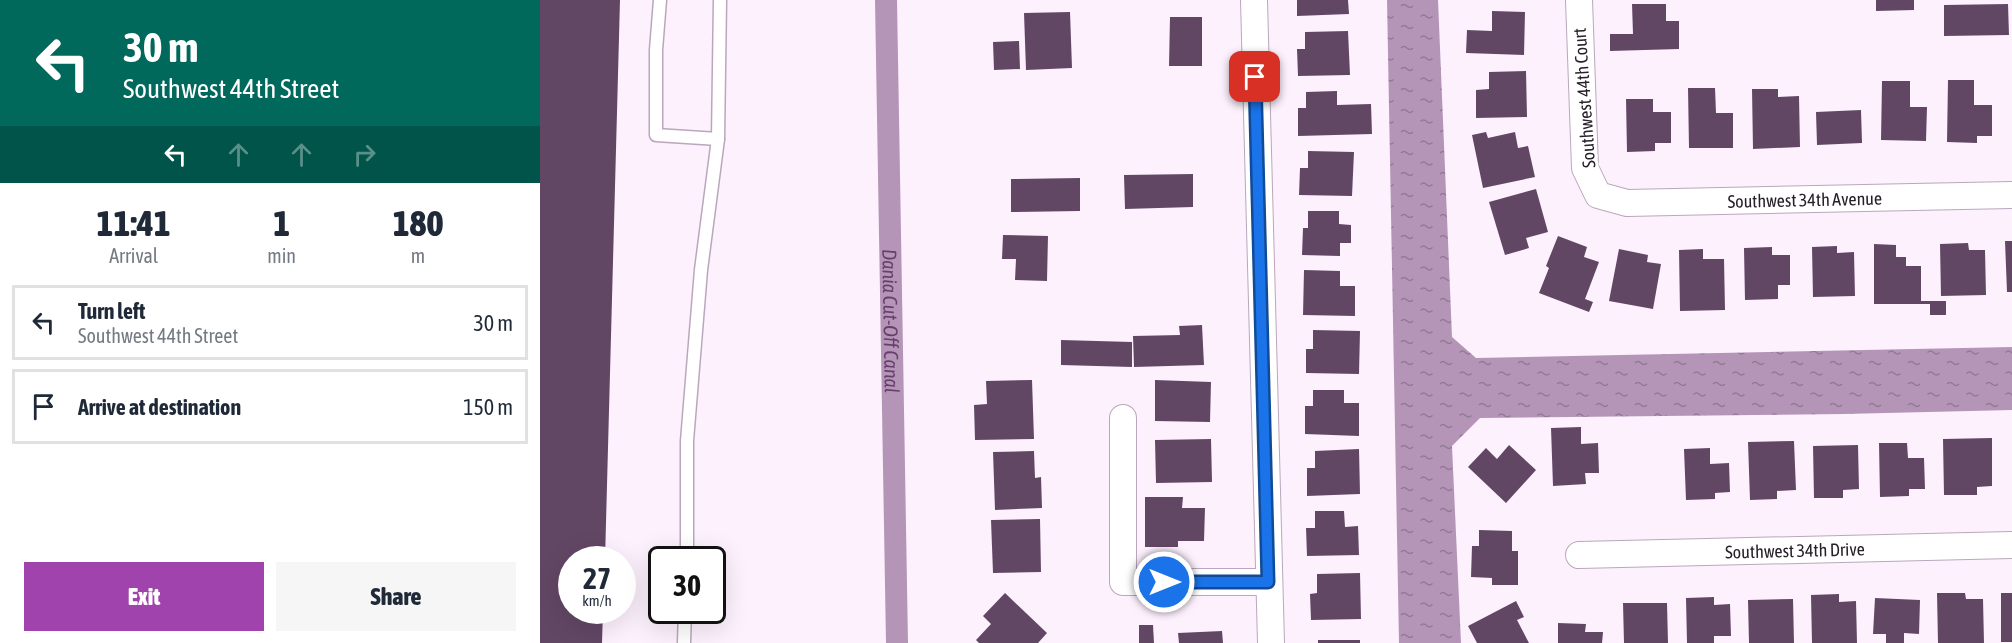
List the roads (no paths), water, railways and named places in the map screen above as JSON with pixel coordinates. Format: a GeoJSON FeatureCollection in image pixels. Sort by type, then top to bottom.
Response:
{"type":"FeatureCollection","features":[{"type":"Feature","properties":{"kind":"street"},"geometry":{"type":"LineString","coordinates":[[1254,0],[1271,643]]}},
{"type":"Feature","properties":{"kind":"street","name":"Southwest 44th Court"},"geometry":{"type":"LineString","coordinates":[[1579,0],[1585,168],[1598,195]]}},
{"type":"Feature","properties":{"kind":"street","name":"Southwest 34th Avenue"},"geometry":{"type":"LineString","coordinates":[[1598,195],[1627,203],[2012,195]]}},
{"type":"Feature","properties":{"kind":"street"},"geometry":{"type":"LineString","coordinates":[[1123,418],[1123,582],[1268,582]]}},
{"type":"Feature","properties":{"kind":"street","name":"Southwest 34th Drive"},"geometry":{"type":"LineString","coordinates":[[1579,555],[2012,545]]}},
{"type":"Feature","properties":{"kind":"lane"},"geometry":{"type":"LineString","coordinates":[[660,0],[656,50],[656,135],[718,140]]}},
{"type":"Feature","properties":{"kind":"lane"},"geometry":{"type":"LineString","coordinates":[[687,546],[687,441],[700,270],[718,140],[720,0]]}},
{"type":"Feature","properties":{"kind":"lane"},"geometry":{"type":"LineString","coordinates":[[684,643],[685,624]]}},
{"type":"Feature","properties":{"kind":"water"},"geometry":{"type":"Polygon","coordinates":[[[1387,0],[1438,0],[1452,337],[1476,358],[2012,347],[2012,410],[1480,418],[1452,446],[1461,643],[1399,643],[1387,0]]]}},
{"type":"Feature","properties":{"kind":"waterway","name":"Dania Cut-Off Canal"},"geometry":{"type":"LineString","coordinates":[[886,0],[897,643]]}}]}
